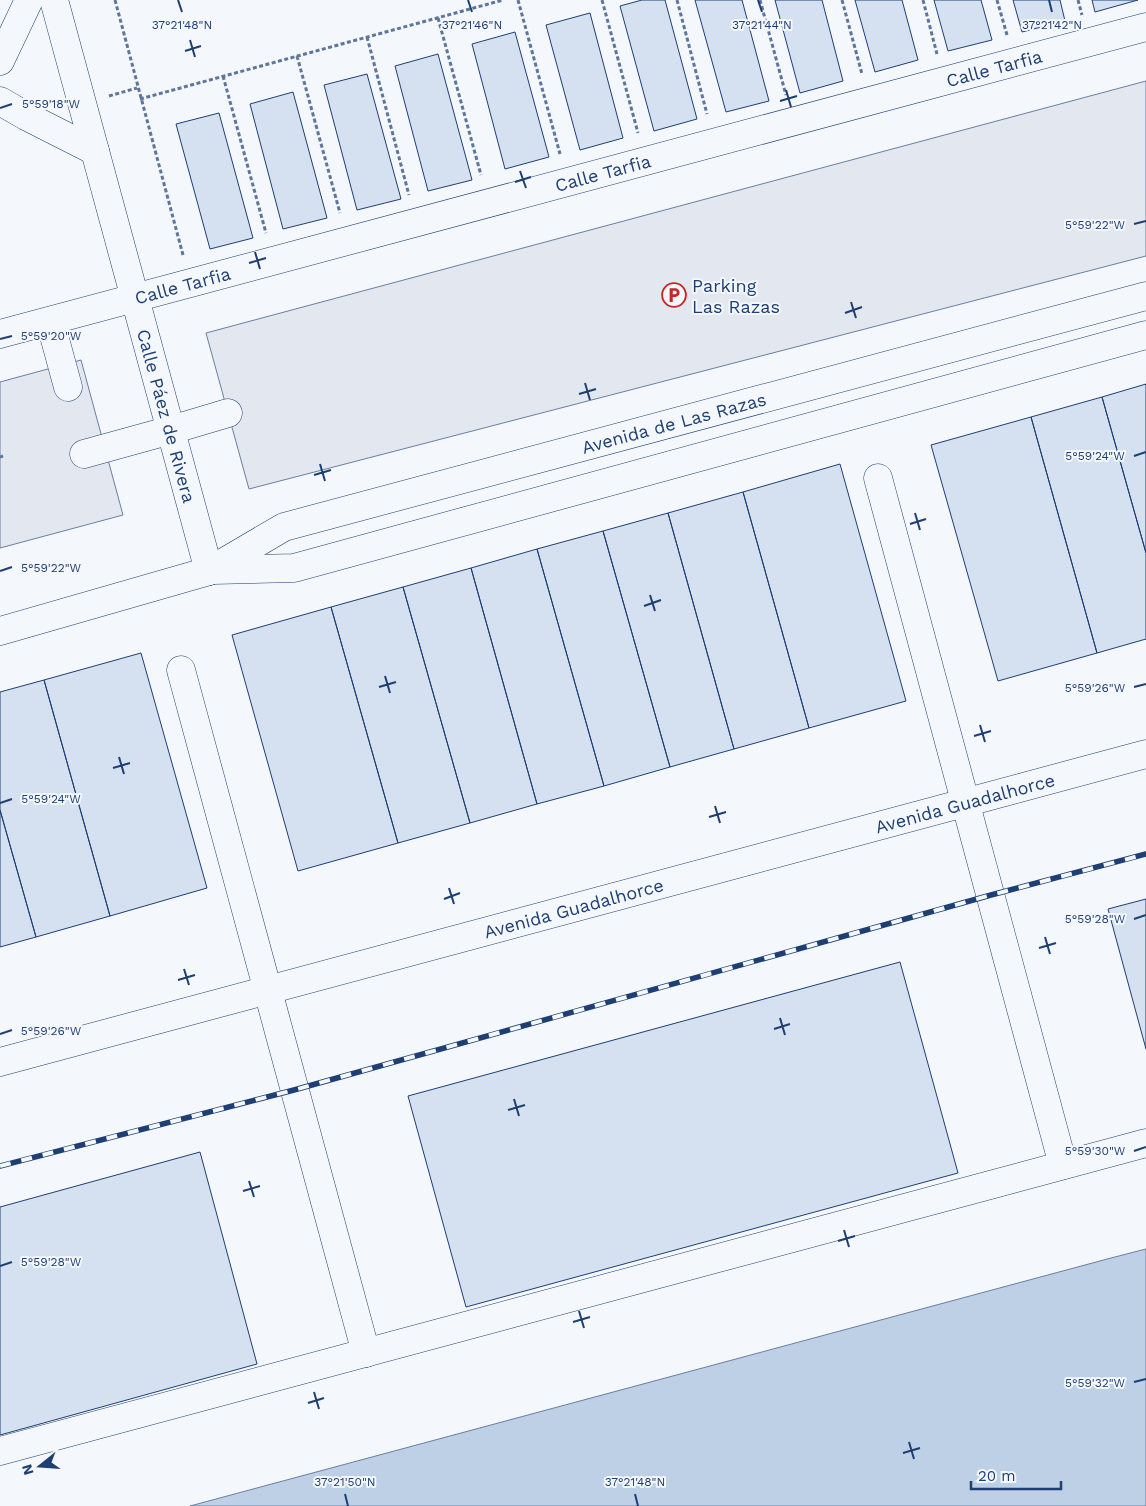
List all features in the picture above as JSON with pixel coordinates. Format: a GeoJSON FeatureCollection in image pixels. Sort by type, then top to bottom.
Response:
{"type":"FeatureCollection","features":[{"type":"Feature","properties":{"kind":"main road"},"geometry":{"type":"LineString","coordinates":[[0,60],[29,0]]}},
{"type":"Feature","properties":{"kind":"main road","name":"Calle Páez de Rivera"},"geometry":{"type":"LineString","coordinates":[[54,0],[209,571]]}},
{"type":"Feature","properties":{"kind":"main road","name":"Calle Tarfia"},"geometry":{"type":"LineString","coordinates":[[0,334],[1146,27]]}},
{"type":"Feature","properties":{"kind":"main road"},"geometry":{"type":"LineString","coordinates":[[0,101],[95,150]]}},
{"type":"Feature","properties":{"kind":"main road","name":"Avenida de Las Razas"},"geometry":{"type":"LineString","coordinates":[[209,571],[284,527],[1146,296]]}},
{"type":"Feature","properties":{"kind":"main road"},"geometry":{"type":"LineString","coordinates":[[50,321],[68,387]]}},
{"type":"Feature","properties":{"kind":"main road","name":"Avenida de Las Razas"},"geometry":{"type":"LineString","coordinates":[[0,631],[209,571],[294,568],[1146,335]]}},
{"type":"Feature","properties":{"kind":"main road"},"geometry":{"type":"LineString","coordinates":[[84,454],[228,413]]}},
{"type":"Feature","properties":{"kind":"main road"},"geometry":{"type":"LineString","coordinates":[[878,478],[1064,1165]]}},
{"type":"Feature","properties":{"kind":"main road"},"geometry":{"type":"LineString","coordinates":[[181,670],[366,1353]]}},
{"type":"Feature","properties":{"kind":"main road","name":"Avenida Guadalhorce"},"geometry":{"type":"LineString","coordinates":[[0,1062],[1146,754]]}},
{"type":"Feature","properties":{"kind":"main road"},"geometry":{"type":"LineString","coordinates":[[0,1451],[1146,1143]]}},
{"type":"Feature","properties":{"kind":"path"},"geometry":{"type":"LineString","coordinates":[[115,0],[140,99],[503,0]]}},
{"type":"Feature","properties":{"kind":"path"},"geometry":{"type":"LineString","coordinates":[[518,0],[560,154]]}},
{"type":"Feature","properties":{"kind":"path"},"geometry":{"type":"LineString","coordinates":[[602,0],[638,133]]}},
{"type":"Feature","properties":{"kind":"path"},"geometry":{"type":"LineString","coordinates":[[676,0],[708,114]]}},
{"type":"Feature","properties":{"kind":"path"},"geometry":{"type":"LineString","coordinates":[[760,0],[788,103]]}},
{"type":"Feature","properties":{"kind":"path"},"geometry":{"type":"LineString","coordinates":[[842,0],[864,82]]}},
{"type":"Feature","properties":{"kind":"path"},"geometry":{"type":"LineString","coordinates":[[922,0],[939,62]]}},
{"type":"Feature","properties":{"kind":"path"},"geometry":{"type":"LineString","coordinates":[[997,0],[1009,43]]}},
{"type":"Feature","properties":{"kind":"path"},"geometry":{"type":"LineString","coordinates":[[1078,0],[1084,22]]}},
{"type":"Feature","properties":{"kind":"path"},"geometry":{"type":"LineString","coordinates":[[438,18],[482,176]]}},
{"type":"Feature","properties":{"kind":"path"},"geometry":{"type":"LineString","coordinates":[[367,37],[410,196]]}},
{"type":"Feature","properties":{"kind":"path"},"geometry":{"type":"LineString","coordinates":[[297,56],[340,214]]}},
{"type":"Feature","properties":{"kind":"path"},"geometry":{"type":"LineString","coordinates":[[224,76],[266,234]]}},
{"type":"Feature","properties":{"kind":"shaded area","name":"Parking Las Razas"},"geometry":{"type":"Polygon","coordinates":[[[1146,81],[1146,256],[249,489],[206,333],[1146,81]]]}},
{"type":"Feature","properties":{"kind":"shaded area"},"geometry":{"type":"Polygon","coordinates":[[[81,360],[123,515],[0,548],[0,382],[81,360]]]}},
{"type":"Feature","properties":{"kind":"water"},"geometry":{"type":"Polygon","coordinates":[[[1146,1249],[1146,1506],[190,1506],[1111,1258],[1146,1249]]]}},
{"type":"Feature","properties":{"kind":"building"},"geometry":{"type":"Polygon","coordinates":[[[642,0],[665,0],[697,119],[654,131],[620,6],[642,0]]]}},
{"type":"Feature","properties":{"kind":"building"},"geometry":{"type":"Polygon","coordinates":[[[695,0],[742,0],[769,101],[726,112],[695,0]]]}},
{"type":"Feature","properties":{"kind":"building"},"geometry":{"type":"Polygon","coordinates":[[[775,0],[822,0],[843,81],[800,93],[775,0]]]}},
{"type":"Feature","properties":{"kind":"building"},"geometry":{"type":"Polygon","coordinates":[[[855,0],[902,0],[918,60],[875,72],[855,0]]]}},
{"type":"Feature","properties":{"kind":"building"},"geometry":{"type":"Polygon","coordinates":[[[934,0],[981,0],[992,40],[948,51],[934,0]]]}},
{"type":"Feature","properties":{"kind":"building"},"geometry":{"type":"Polygon","coordinates":[[[1013,0],[1060,0],[1065,21],[1022,32],[1013,0]]]}},
{"type":"Feature","properties":{"kind":"building"},"geometry":{"type":"Polygon","coordinates":[[[1092,0],[1138,0],[1095,12],[1092,0]]]}},
{"type":"Feature","properties":{"kind":"building"},"geometry":{"type":"Polygon","coordinates":[[[590,13],[623,138],[580,150],[546,25],[590,13]]]}},
{"type":"Feature","properties":{"kind":"building"},"geometry":{"type":"Polygon","coordinates":[[[515,32],[549,157],[505,169],[472,44],[515,32]]]}},
{"type":"Feature","properties":{"kind":"building"},"geometry":{"type":"Polygon","coordinates":[[[438,54],[472,180],[428,191],[395,66],[438,54]]]}},
{"type":"Feature","properties":{"kind":"building"},"geometry":{"type":"Polygon","coordinates":[[[367,74],[401,199],[357,210],[324,85],[367,74]]]}},
{"type":"Feature","properties":{"kind":"building"},"geometry":{"type":"Polygon","coordinates":[[[293,92],[327,218],[283,229],[250,104],[293,92]]]}},
{"type":"Feature","properties":{"kind":"building"},"geometry":{"type":"Polygon","coordinates":[[[219,113],[253,238],[210,249],[176,124],[219,113]]]}},
{"type":"Feature","properties":{"kind":"building"},"geometry":{"type":"Polygon","coordinates":[[[1146,384],[1146,553],[1102,397],[1146,384]]]}},
{"type":"Feature","properties":{"kind":"building"},"geometry":{"type":"Polygon","coordinates":[[[1102,397],[1146,553],[1146,639],[1097,653],[1031,417],[1102,397]]]}},
{"type":"Feature","properties":{"kind":"building"},"geometry":{"type":"Polygon","coordinates":[[[1031,417],[1097,653],[998,681],[931,445],[1031,417]]]}},
{"type":"Feature","properties":{"kind":"building"},"geometry":{"type":"Polygon","coordinates":[[[840,464],[906,701],[809,728],[743,492],[840,464]]]}},
{"type":"Feature","properties":{"kind":"building"},"geometry":{"type":"Polygon","coordinates":[[[743,492],[809,728],[734,749],[668,513],[743,492]]]}},
{"type":"Feature","properties":{"kind":"building"},"geometry":{"type":"Polygon","coordinates":[[[668,513],[734,749],[670,767],[603,531],[668,513]]]}},
{"type":"Feature","properties":{"kind":"building"},"geometry":{"type":"Polygon","coordinates":[[[603,531],[670,767],[604,786],[537,549],[603,531]]]}},
{"type":"Feature","properties":{"kind":"building"},"geometry":{"type":"Polygon","coordinates":[[[537,549],[604,786],[537,804],[471,568],[537,549]]]}},
{"type":"Feature","properties":{"kind":"building"},"geometry":{"type":"Polygon","coordinates":[[[471,568],[537,804],[470,823],[403,587],[471,568]]]}},
{"type":"Feature","properties":{"kind":"building"},"geometry":{"type":"Polygon","coordinates":[[[403,587],[470,823],[398,843],[331,607],[403,587]]]}},
{"type":"Feature","properties":{"kind":"building"},"geometry":{"type":"Polygon","coordinates":[[[331,607],[398,843],[298,871],[232,635],[331,607]]]}},
{"type":"Feature","properties":{"kind":"building"},"geometry":{"type":"Polygon","coordinates":[[[141,653],[207,888],[110,916],[44,680],[141,653]]]}},
{"type":"Feature","properties":{"kind":"building"},"geometry":{"type":"Polygon","coordinates":[[[44,680],[110,916],[36,937],[0,810],[0,692],[44,680]]]}},
{"type":"Feature","properties":{"kind":"building"},"geometry":{"type":"Polygon","coordinates":[[[0,810],[36,937],[0,947],[0,810]]]}},
{"type":"Feature","properties":{"kind":"building"},"geometry":{"type":"Polygon","coordinates":[[[1146,899],[1146,1049],[1108,909],[1146,899]]]}},
{"type":"Feature","properties":{"kind":"building"},"geometry":{"type":"Polygon","coordinates":[[[900,962],[958,1173],[466,1307],[408,1096],[900,962]]]}},
{"type":"Feature","properties":{"kind":"building"},"geometry":{"type":"Polygon","coordinates":[[[200,1152],[257,1364],[0,1435],[0,1207],[200,1152]]]}},
{"type":"Feature","properties":{"kind":"railway"},"geometry":{"type":"LineString","coordinates":[[0,1166],[294,1090],[991,895],[1146,854]]}},
{"type":"Feature","properties":{"kind":"place","name":"Parking Las Razas"},"geometry":{"type":"Point","coordinates":[674,295]}}]}
